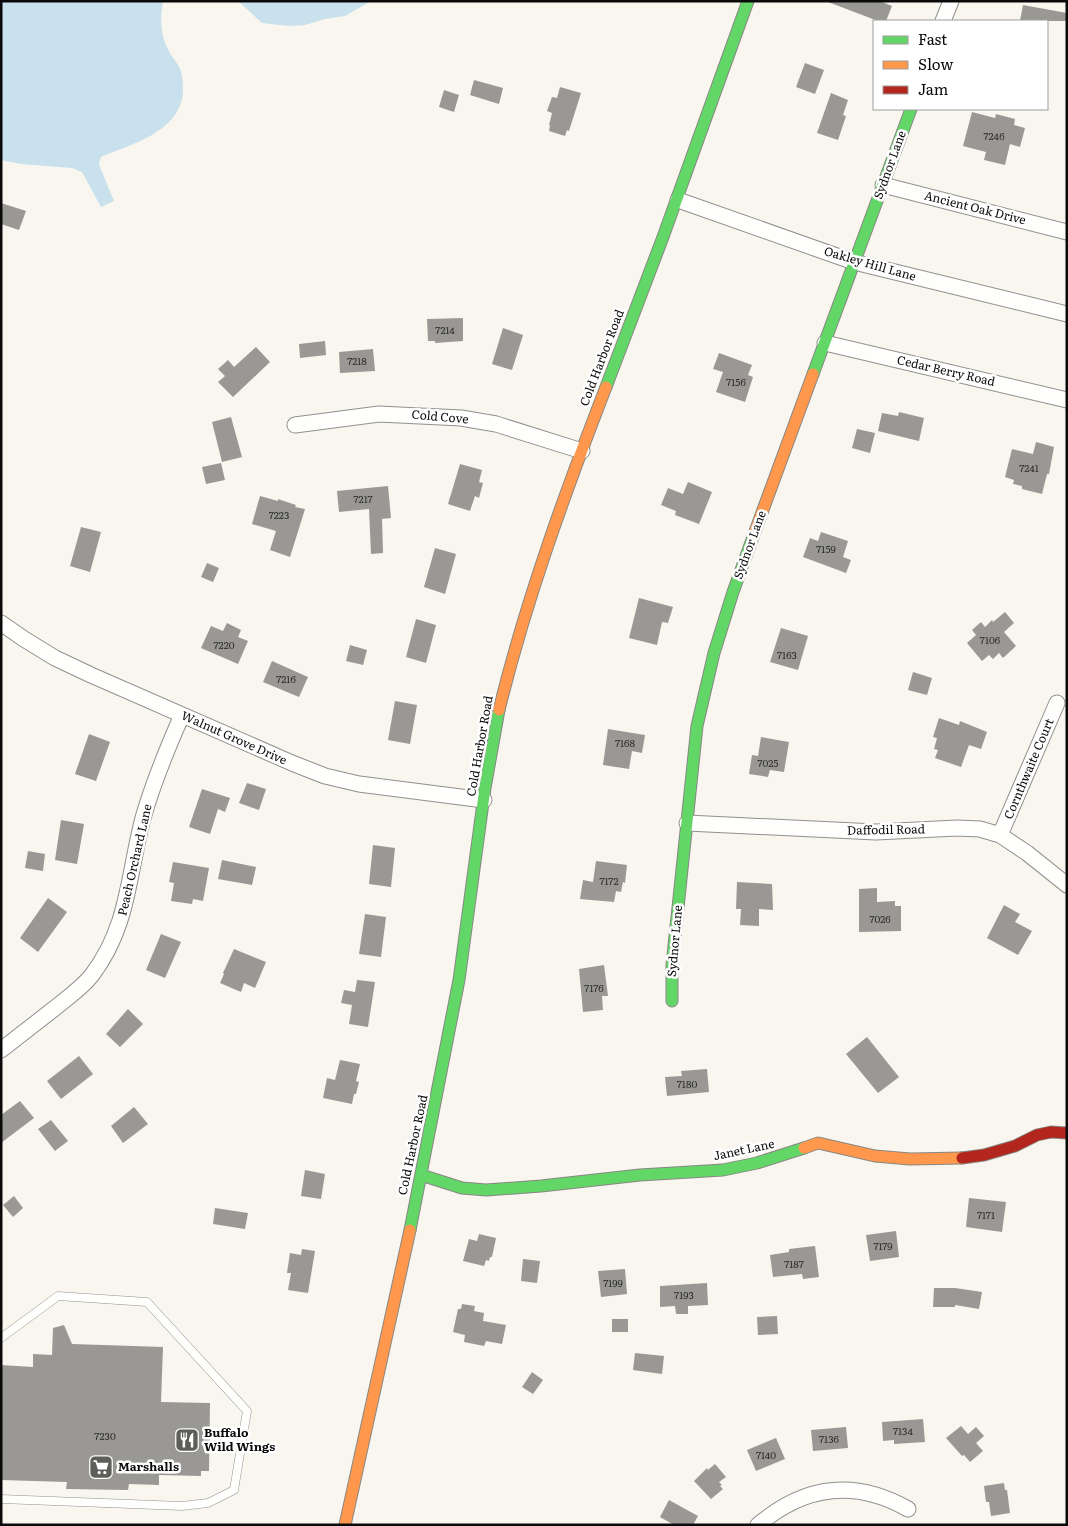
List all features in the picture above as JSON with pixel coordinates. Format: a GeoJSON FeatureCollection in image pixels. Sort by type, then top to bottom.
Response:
{"type":"FeatureCollection","features":[{"type":"Feature","properties":{"kind":"street","name":"Cold Harbor Road"},"geometry":{"type":"LineString","coordinates":[[345,1525],[441,1080],[460,974],[484,800],[507,677],[528,605],[554,528],[678,200],[748,1]]}},
{"type":"Feature","properties":{"kind":"street"},"geometry":{"type":"LineString","coordinates":[[943,20],[951,1]]}},
{"type":"Feature","properties":{"kind":"street","name":"Sydnor Lane"},"geometry":{"type":"LineString","coordinates":[[672,1001],[672,965],[696,726],[714,653],[733,592],[911,110]]}},
{"type":"Feature","properties":{"kind":"street","name":"Ancient Oak Drive"},"geometry":{"type":"LineString","coordinates":[[883,184],[1067,232]]}},
{"type":"Feature","properties":{"kind":"street","name":"Oakley Hill Lane"},"geometry":{"type":"LineString","coordinates":[[678,200],[854,262],[1067,314]]}},
{"type":"Feature","properties":{"kind":"street","name":"Cedar Berry Road"},"geometry":{"type":"LineString","coordinates":[[825,343],[1067,400]]}},
{"type":"Feature","properties":{"kind":"street","name":"Cold Cove"},"geometry":{"type":"LineString","coordinates":[[295,425],[379,414],[461,418],[496,424],[582,451]]}},
{"type":"Feature","properties":{"kind":"street","name":"Walnut Grove Drive"},"geometry":{"type":"LineString","coordinates":[[1,623],[55,658],[91,675],[325,776],[388,789],[484,800]]}},
{"type":"Feature","properties":{"kind":"street","name":"Cornthwaite Court"},"geometry":{"type":"LineString","coordinates":[[1000,835],[1057,703]]}},
{"type":"Feature","properties":{"kind":"street","name":"Peach Orchard Lane"},"geometry":{"type":"LineString","coordinates":[[1,1050],[82,986],[107,952],[119,928],[144,816],[164,757],[182,715]]}},
{"type":"Feature","properties":{"kind":"street","name":"Daffodil Road"},"geometry":{"type":"LineString","coordinates":[[687,823],[876,832],[957,828],[980,829],[1000,835],[1027,853],[1067,885]]}},
{"type":"Feature","properties":{"kind":"street","name":"Janet Lane"},"geometry":{"type":"LineString","coordinates":[[421,1175],[440,1182],[486,1190],[640,1175],[723,1170],[757,1163],[818,1143],[875,1156],[910,1159],[951,1159],[984,1155],[1015,1146],[1037,1135],[1051,1132],[1067,1133]]}},
{"type":"Feature","properties":{"kind":"street"},"geometry":{"type":"LineString","coordinates":[[758,1525],[787,1505],[810,1495],[830,1491],[851,1490],[871,1493],[890,1500],[908,1510]]}},
{"type":"Feature","properties":{"kind":"lane"},"geometry":{"type":"LineString","coordinates":[[1,1338],[58,1296],[147,1302],[247,1411],[234,1490],[208,1503],[182,1506],[1,1499]]}},
{"type":"Feature","properties":{"kind":"water"},"geometry":{"type":"Polygon","coordinates":[[[1,1],[163,1],[161,21],[163,34],[167,47],[179,67],[182,77],[183,92],[180,106],[164,127],[152,135],[101,157],[100,167],[114,201],[101,207],[82,172],[72,168],[21,164],[1,160],[1,1]]]}},
{"type":"Feature","properties":{"kind":"water"},"geometry":{"type":"Polygon","coordinates":[[[238,1],[371,1],[345,16],[305,25],[289,26],[262,23],[238,1]]]}},
{"type":"Feature","properties":{"kind":"building"},"geometry":{"type":"Polygon","coordinates":[[[880,1],[892,6],[886,20],[875,20],[828,2],[880,1]]]}},
{"type":"Feature","properties":{"kind":"building"},"geometry":{"type":"Polygon","coordinates":[[[1023,5],[1067,13],[1067,21],[1020,20],[1023,5]]]}},
{"type":"Feature","properties":{"kind":"building"},"geometry":{"type":"Polygon","coordinates":[[[805,63],[824,70],[815,94],[796,87],[805,63]]]}},
{"type":"Feature","properties":{"kind":"building"},"geometry":{"type":"Polygon","coordinates":[[[474,80],[503,88],[499,104],[470,95],[474,80]]]}},
{"type":"Feature","properties":{"kind":"building"},"geometry":{"type":"Polygon","coordinates":[[[560,87],[581,93],[569,131],[567,130],[565,136],[549,131],[552,113],[547,111],[552,97],[557,98],[560,87]]]}},
{"type":"Feature","properties":{"kind":"building"},"geometry":{"type":"Polygon","coordinates":[[[444,90],[459,95],[454,112],[439,107],[444,90]]]}},
{"type":"Feature","properties":{"kind":"building"},"geometry":{"type":"Polygon","coordinates":[[[831,93],[848,100],[843,115],[846,116],[838,140],[817,133],[831,93]]]}},
{"type":"Feature","properties":{"kind":"building"},"geometry":{"type":"Polygon","coordinates":[[[972,112],[995,118],[996,114],[1015,119],[1014,125],[1025,128],[1020,147],[1010,144],[1005,165],[984,160],[986,152],[963,146],[972,112]]]}},
{"type":"Feature","properties":{"kind":"building"},"geometry":{"type":"Polygon","coordinates":[[[1,203],[26,211],[19,230],[1,224],[1,203]]]}},
{"type":"Feature","properties":{"kind":"building"},"geometry":{"type":"Polygon","coordinates":[[[463,318],[463,341],[435,343],[435,341],[428,341],[427,319],[463,318]]]}},
{"type":"Feature","properties":{"kind":"building"},"geometry":{"type":"Polygon","coordinates":[[[503,328],[523,335],[512,370],[492,364],[503,328]]]}},
{"type":"Feature","properties":{"kind":"building"},"geometry":{"type":"Polygon","coordinates":[[[325,341],[326,355],[300,358],[299,344],[325,341]]]}},
{"type":"Feature","properties":{"kind":"building"},"geometry":{"type":"Polygon","coordinates":[[[256,347],[270,362],[233,397],[218,382],[225,376],[218,369],[228,360],[234,367],[256,347]]]}},
{"type":"Feature","properties":{"kind":"building"},"geometry":{"type":"Polygon","coordinates":[[[373,349],[375,371],[340,373],[339,352],[373,349]]]}},
{"type":"Feature","properties":{"kind":"building"},"geometry":{"type":"Polygon","coordinates":[[[719,353],[752,365],[748,375],[753,377],[745,402],[716,392],[723,372],[713,369],[719,353]]]}},
{"type":"Feature","properties":{"kind":"building"},"geometry":{"type":"Polygon","coordinates":[[[899,412],[924,418],[919,441],[878,431],[882,413],[898,416],[899,412]]]}},
{"type":"Feature","properties":{"kind":"building"},"geometry":{"type":"Polygon","coordinates":[[[231,417],[242,457],[222,462],[212,422],[231,417]]]}},
{"type":"Feature","properties":{"kind":"building"},"geometry":{"type":"Polygon","coordinates":[[[857,429],[875,433],[870,453],[852,448],[857,429]]]}},
{"type":"Feature","properties":{"kind":"building"},"geometry":{"type":"Polygon","coordinates":[[[1036,442],[1054,447],[1049,474],[1047,474],[1042,494],[1022,489],[1022,486],[1013,484],[1014,480],[1005,477],[1012,449],[1033,454],[1036,442]]]}},
{"type":"Feature","properties":{"kind":"building"},"geometry":{"type":"Polygon","coordinates":[[[221,463],[225,480],[206,484],[202,467],[221,463]]]}},
{"type":"Feature","properties":{"kind":"building"},"geometry":{"type":"Polygon","coordinates":[[[460,464],[482,470],[479,482],[483,483],[479,498],[475,496],[470,511],[448,504],[460,464]]]}},
{"type":"Feature","properties":{"kind":"building"},"geometry":{"type":"Polygon","coordinates":[[[688,482],[712,492],[699,524],[675,515],[676,511],[661,505],[668,488],[683,494],[688,482]]]}},
{"type":"Feature","properties":{"kind":"building"},"geometry":{"type":"Polygon","coordinates":[[[388,486],[391,518],[382,519],[383,553],[371,554],[369,509],[339,512],[337,491],[388,486]]]}},
{"type":"Feature","properties":{"kind":"building"},"geometry":{"type":"Polygon","coordinates":[[[260,496],[278,501],[278,499],[296,505],[295,507],[305,509],[290,557],[270,550],[276,531],[252,524],[260,496]]]}},
{"type":"Feature","properties":{"kind":"building"},"geometry":{"type":"Polygon","coordinates":[[[81,527],[101,532],[90,572],[70,566],[81,527]]]}},
{"type":"Feature","properties":{"kind":"building"},"geometry":{"type":"Polygon","coordinates":[[[821,532],[848,541],[843,557],[851,560],[846,573],[803,557],[810,538],[818,541],[821,532]]]}},
{"type":"Feature","properties":{"kind":"building"},"geometry":{"type":"Polygon","coordinates":[[[435,548],[456,554],[445,594],[424,587],[435,548]]]}},
{"type":"Feature","properties":{"kind":"building"},"geometry":{"type":"Polygon","coordinates":[[[207,563],[219,568],[213,582],[201,577],[207,563]]]}},
{"type":"Feature","properties":{"kind":"building"},"geometry":{"type":"Polygon","coordinates":[[[639,598],[673,607],[668,623],[662,622],[657,645],[629,638],[639,598]]]}},
{"type":"Feature","properties":{"kind":"building"},"geometry":{"type":"Polygon","coordinates":[[[1005,612],[1014,623],[1004,632],[1016,646],[1003,658],[999,653],[993,659],[989,655],[982,661],[967,643],[976,635],[972,630],[981,622],[985,627],[1005,612]]]}},
{"type":"Feature","properties":{"kind":"building"},"geometry":{"type":"Polygon","coordinates":[[[416,619],[436,625],[426,663],[406,657],[416,619]]]}},
{"type":"Feature","properties":{"kind":"building"},"geometry":{"type":"Polygon","coordinates":[[[227,623],[241,630],[238,637],[248,641],[238,664],[201,648],[211,626],[223,631],[227,623]]]}},
{"type":"Feature","properties":{"kind":"building"},"geometry":{"type":"Polygon","coordinates":[[[781,628],[808,636],[798,670],[770,662],[781,628]]]}},
{"type":"Feature","properties":{"kind":"building"},"geometry":{"type":"Polygon","coordinates":[[[350,645],[367,650],[363,665],[346,661],[350,645]]]}},
{"type":"Feature","properties":{"kind":"building"},"geometry":{"type":"Polygon","coordinates":[[[272,661],[308,677],[299,697],[263,682],[272,661]]]}},
{"type":"Feature","properties":{"kind":"building"},"geometry":{"type":"Polygon","coordinates":[[[913,672],[932,678],[927,695],[908,690],[913,672]]]}},
{"type":"Feature","properties":{"kind":"building"},"geometry":{"type":"Polygon","coordinates":[[[395,701],[417,705],[410,744],[388,740],[395,701]]]}},
{"type":"Feature","properties":{"kind":"building"},"geometry":{"type":"Polygon","coordinates":[[[939,718],[959,725],[960,721],[987,732],[981,749],[969,745],[961,767],[935,758],[938,750],[934,749],[937,738],[933,737],[939,718]]]}},
{"type":"Feature","properties":{"kind":"building"},"geometry":{"type":"Polygon","coordinates":[[[608,729],[645,735],[642,753],[632,751],[629,769],[603,765],[608,729]]]}},
{"type":"Feature","properties":{"kind":"building"},"geometry":{"type":"Polygon","coordinates":[[[89,734],[110,742],[96,781],[75,774],[89,734]]]}},
{"type":"Feature","properties":{"kind":"building"},"geometry":{"type":"Polygon","coordinates":[[[761,737],[789,742],[784,772],[770,770],[768,777],[749,774],[752,755],[758,756],[761,737]]]}},
{"type":"Feature","properties":{"kind":"building"},"geometry":{"type":"Polygon","coordinates":[[[247,783],[266,789],[259,810],[239,803],[247,783]]]}},
{"type":"Feature","properties":{"kind":"building"},"geometry":{"type":"Polygon","coordinates":[[[202,789],[230,798],[225,812],[218,809],[210,834],[189,827],[202,789]]]}},
{"type":"Feature","properties":{"kind":"building"},"geometry":{"type":"Polygon","coordinates":[[[61,820],[84,824],[77,864],[55,860],[61,820]]]}},
{"type":"Feature","properties":{"kind":"building"},"geometry":{"type":"Polygon","coordinates":[[[373,845],[395,848],[391,887],[369,884],[373,845]]]}},
{"type":"Feature","properties":{"kind":"building"},"geometry":{"type":"Polygon","coordinates":[[[28,851],[45,854],[43,871],[25,868],[28,851]]]}},
{"type":"Feature","properties":{"kind":"building"},"geometry":{"type":"Polygon","coordinates":[[[222,860],[256,867],[252,885],[218,879],[222,860]]]}},
{"type":"Feature","properties":{"kind":"building"},"geometry":{"type":"Polygon","coordinates":[[[596,861],[627,865],[625,883],[623,882],[621,892],[616,891],[614,902],[580,899],[583,880],[593,882],[596,861]]]}},
{"type":"Feature","properties":{"kind":"building"},"geometry":{"type":"Polygon","coordinates":[[[173,862],[209,868],[203,901],[193,899],[192,904],[171,901],[174,883],[169,882],[173,862]]]}},
{"type":"Feature","properties":{"kind":"building"},"geometry":{"type":"Polygon","coordinates":[[[737,882],[772,884],[773,910],[759,909],[759,926],[740,925],[741,909],[736,909],[737,882]]]}},
{"type":"Feature","properties":{"kind":"building"},"geometry":{"type":"Polygon","coordinates":[[[877,888],[877,902],[895,901],[895,906],[901,906],[901,931],[859,932],[859,889],[877,888]]]}},
{"type":"Feature","properties":{"kind":"building"},"geometry":{"type":"Polygon","coordinates":[[[48,898],[67,912],[38,952],[20,938],[48,898]]]}},
{"type":"Feature","properties":{"kind":"building"},"geometry":{"type":"Polygon","coordinates":[[[1004,905],[1020,914],[1015,922],[1032,931],[1018,955],[987,938],[1004,905]]]}},
{"type":"Feature","properties":{"kind":"building"},"geometry":{"type":"Polygon","coordinates":[[[365,914],[386,917],[381,957],[359,954],[365,914]]]}},
{"type":"Feature","properties":{"kind":"building"},"geometry":{"type":"Polygon","coordinates":[[[161,934],[181,942],[165,978],[146,970],[161,934]]]}},
{"type":"Feature","properties":{"kind":"building"},"geometry":{"type":"Polygon","coordinates":[[[234,949],[266,962],[255,988],[244,983],[241,992],[220,983],[234,949]]]}},
{"type":"Feature","properties":{"kind":"building"},"geometry":{"type":"Polygon","coordinates":[[[604,965],[608,996],[602,996],[603,1010],[583,1012],[579,969],[604,965]]]}},
{"type":"Feature","properties":{"kind":"building"},"geometry":{"type":"Polygon","coordinates":[[[357,980],[375,982],[368,1027],[349,1024],[352,1005],[341,1003],[344,990],[355,992],[357,980]]]}},
{"type":"Feature","properties":{"kind":"building"},"geometry":{"type":"Polygon","coordinates":[[[128,1009],[143,1024],[120,1047],[106,1034],[128,1009]]]}},
{"type":"Feature","properties":{"kind":"building"},"geometry":{"type":"Polygon","coordinates":[[[867,1037],[899,1077],[878,1093],[846,1054],[867,1037]]]}},
{"type":"Feature","properties":{"kind":"building"},"geometry":{"type":"Polygon","coordinates":[[[79,1056],[93,1074],[61,1099],[47,1081],[79,1056]]]}},
{"type":"Feature","properties":{"kind":"building"},"geometry":{"type":"Polygon","coordinates":[[[340,1060],[360,1064],[356,1081],[359,1082],[352,1104],[323,1098],[327,1078],[335,1080],[340,1060]]]}},
{"type":"Feature","properties":{"kind":"building"},"geometry":{"type":"Polygon","coordinates":[[[707,1069],[709,1092],[667,1096],[665,1077],[682,1076],[681,1071],[707,1069]]]}},
{"type":"Feature","properties":{"kind":"building"},"geometry":{"type":"Polygon","coordinates":[[[20,1101],[34,1118],[1,1143],[1,1115],[20,1101]]]}},
{"type":"Feature","properties":{"kind":"building"},"geometry":{"type":"Polygon","coordinates":[[[134,1107],[148,1124],[123,1143],[111,1126],[134,1107]]]}},
{"type":"Feature","properties":{"kind":"building"},"geometry":{"type":"Polygon","coordinates":[[[51,1120],[68,1141],[55,1151],[38,1129],[51,1120]]]}},
{"type":"Feature","properties":{"kind":"building"},"geometry":{"type":"Polygon","coordinates":[[[305,1170],[325,1174],[321,1199],[301,1196],[305,1170]]]}},
{"type":"Feature","properties":{"kind":"building"},"geometry":{"type":"Polygon","coordinates":[[[14,1196],[23,1208],[13,1217],[3,1205],[14,1196]]]}},
{"type":"Feature","properties":{"kind":"building"},"geometry":{"type":"Polygon","coordinates":[[[969,1198],[1006,1202],[1002,1232],[966,1227],[969,1198]]]}},
{"type":"Feature","properties":{"kind":"building"},"geometry":{"type":"Polygon","coordinates":[[[215,1208],[248,1213],[245,1229],[213,1224],[215,1208]]]}},
{"type":"Feature","properties":{"kind":"building"},"geometry":{"type":"Polygon","coordinates":[[[896,1231],[899,1257],[870,1261],[866,1235],[896,1231]]]}},
{"type":"Feature","properties":{"kind":"building"},"geometry":{"type":"Polygon","coordinates":[[[479,1234],[496,1238],[492,1257],[490,1257],[489,1261],[486,1260],[484,1266],[463,1261],[469,1239],[477,1241],[479,1234]]]}},
{"type":"Feature","properties":{"kind":"building"},"geometry":{"type":"Polygon","coordinates":[[[815,1246],[819,1277],[803,1279],[802,1274],[773,1277],[770,1255],[789,1252],[789,1249],[815,1246]]]}},
{"type":"Feature","properties":{"kind":"building"},"geometry":{"type":"Polygon","coordinates":[[[302,1249],[315,1251],[308,1293],[288,1290],[291,1273],[287,1273],[290,1253],[301,1255],[302,1249]]]}},
{"type":"Feature","properties":{"kind":"building"},"geometry":{"type":"Polygon","coordinates":[[[523,1259],[540,1261],[537,1283],[521,1281],[523,1259]]]}},
{"type":"Feature","properties":{"kind":"building"},"geometry":{"type":"Polygon","coordinates":[[[625,1269],[627,1294],[601,1297],[598,1271],[625,1269]]]}},
{"type":"Feature","properties":{"kind":"building"},"geometry":{"type":"Polygon","coordinates":[[[707,1283],[708,1305],[688,1306],[688,1314],[676,1314],[675,1306],[660,1307],[660,1286],[707,1283]]]}},
{"type":"Feature","properties":{"kind":"building"},"geometry":{"type":"Polygon","coordinates":[[[934,1288],[955,1288],[982,1292],[979,1309],[955,1305],[955,1307],[933,1307],[934,1288]]]}},
{"type":"Feature","properties":{"kind":"building"},"geometry":{"type":"Polygon","coordinates":[[[462,1304],[475,1306],[474,1311],[484,1313],[483,1321],[506,1325],[502,1344],[486,1341],[484,1346],[464,1342],[465,1335],[453,1332],[458,1309],[461,1309],[462,1304]]]}},
{"type":"Feature","properties":{"kind":"building"},"geometry":{"type":"Polygon","coordinates":[[[777,1316],[778,1334],[758,1335],[757,1317],[777,1316]]]}},
{"type":"Feature","properties":{"kind":"building"},"geometry":{"type":"Polygon","coordinates":[[[612,1319],[628,1319],[628,1332],[612,1332],[612,1319]]]}},
{"type":"Feature","properties":{"kind":"building"},"geometry":{"type":"Polygon","coordinates":[[[64,1325],[72,1344],[163,1347],[161,1402],[210,1403],[209,1471],[201,1471],[201,1476],[159,1475],[159,1485],[129,1484],[128,1490],[66,1489],[67,1482],[1,1480],[1,1365],[33,1367],[33,1354],[52,1355],[53,1328],[64,1325]]]}},
{"type":"Feature","properties":{"kind":"building"},"geometry":{"type":"Polygon","coordinates":[[[635,1353],[664,1356],[662,1374],[633,1370],[635,1353]]]}},
{"type":"Feature","properties":{"kind":"building"},"geometry":{"type":"Polygon","coordinates":[[[532,1372],[543,1380],[533,1394],[522,1387],[532,1372]]]}},
{"type":"Feature","properties":{"kind":"building"},"geometry":{"type":"Polygon","coordinates":[[[923,1419],[925,1442],[894,1444],[894,1440],[883,1441],[882,1422],[923,1419]]]}},
{"type":"Feature","properties":{"kind":"building"},"geometry":{"type":"Polygon","coordinates":[[[961,1426],[968,1434],[976,1427],[984,1436],[976,1443],[983,1451],[970,1462],[946,1438],[961,1426]]]}},
{"type":"Feature","properties":{"kind":"building"},"geometry":{"type":"Polygon","coordinates":[[[846,1427],[848,1448],[813,1451],[811,1430],[846,1427]]]}},
{"type":"Feature","properties":{"kind":"building"},"geometry":{"type":"Polygon","coordinates":[[[776,1438],[785,1459],[756,1471],[747,1450],[776,1438]]]}},
{"type":"Feature","properties":{"kind":"building"},"geometry":{"type":"Polygon","coordinates":[[[715,1464],[726,1477],[719,1482],[723,1489],[711,1499],[694,1481],[707,1468],[708,1470],[715,1464]]]}},
{"type":"Feature","properties":{"kind":"building"},"geometry":{"type":"Polygon","coordinates":[[[1004,1483],[1005,1490],[1007,1490],[1010,1513],[991,1516],[989,1502],[986,1502],[984,1486],[1004,1483]]]}},
{"type":"Feature","properties":{"kind":"building"},"geometry":{"type":"Polygon","coordinates":[[[669,1500],[698,1516],[693,1525],[674,1525],[660,1517],[669,1500]]]}},
{"type":"Feature","properties":{"kind":"traffic: fast"},"geometry":{"type":"LineString","coordinates":[[606,387],[663,237],[748,1]]}},
{"type":"Feature","properties":{"kind":"traffic: fast"},"geometry":{"type":"LineString","coordinates":[[813,374],[911,110]]}},
{"type":"Feature","properties":{"kind":"traffic: fast"},"geometry":{"type":"LineString","coordinates":[[672,1001],[672,965],[697,726],[714,653],[753,537]]}},
{"type":"Feature","properties":{"kind":"traffic: fast"},"geometry":{"type":"LineString","coordinates":[[410,1230],[459,980],[485,788],[499,710]]}},
{"type":"Feature","properties":{"kind":"traffic: fast"},"geometry":{"type":"LineString","coordinates":[[421,1175],[462,1188],[486,1190],[640,1175],[723,1170],[757,1163],[804,1148]]}},
{"type":"Feature","properties":{"kind":"traffic: slow"},"geometry":{"type":"LineString","coordinates":[[753,537],[813,374]]}},
{"type":"Feature","properties":{"kind":"traffic: slow"},"geometry":{"type":"LineString","coordinates":[[499,710],[521,628],[547,547],[606,387]]}},
{"type":"Feature","properties":{"kind":"traffic: slow"},"geometry":{"type":"LineString","coordinates":[[804,1148],[818,1143],[875,1156],[910,1159],[962,1158]]}},
{"type":"Feature","properties":{"kind":"traffic: slow"},"geometry":{"type":"LineString","coordinates":[[345,1525],[410,1230]]}},
{"type":"Feature","properties":{"kind":"traffic: jam"},"geometry":{"type":"LineString","coordinates":[[962,1158],[984,1155],[1015,1146],[1037,1135],[1051,1132],[1067,1133]]}},
{"type":"Feature","properties":{"kind":"place","name":"Buffalo Wild Wings"},"geometry":{"type":"Point","coordinates":[187,1440]}},
{"type":"Feature","properties":{"kind":"place","name":"Marshalls"},"geometry":{"type":"Point","coordinates":[101,1467]}}]}
